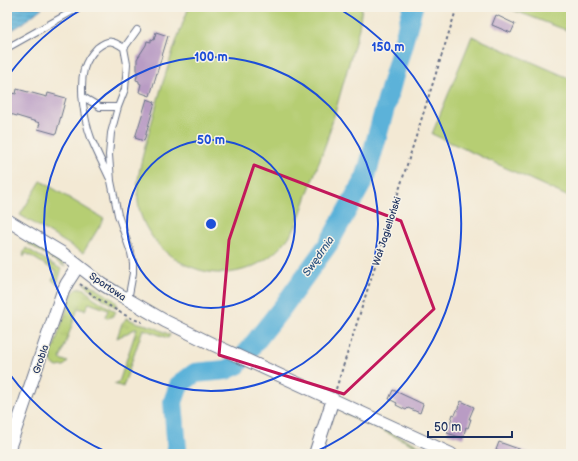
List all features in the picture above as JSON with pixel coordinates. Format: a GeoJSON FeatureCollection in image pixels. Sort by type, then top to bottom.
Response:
{"type":"FeatureCollection","features":[{"type":"Feature","properties":{"kind":"street","name":"Sportowa"},"geometry":{"type":"LineString","coordinates":[[7,220],[62,253],[102,284],[165,321],[333,399]]}},
{"type":"Feature","properties":{"kind":"street","name":"Grobla"},"geometry":{"type":"LineString","coordinates":[[7,454],[63,291],[78,266]]}},
{"type":"Feature","properties":{"kind":"street"},"geometry":{"type":"LineString","coordinates":[[315,454],[333,399],[451,454]]}},
{"type":"Feature","properties":{"kind":"lane"},"geometry":{"type":"LineString","coordinates":[[7,48],[80,7]]}},
{"type":"Feature","properties":{"kind":"lane"},"geometry":{"type":"LineString","coordinates":[[124,48],[137,30]]}},
{"type":"Feature","properties":{"kind":"lane"},"geometry":{"type":"LineString","coordinates":[[111,181],[92,138],[85,117],[82,86],[84,67],[94,51],[105,42],[114,41],[124,48],[127,64],[125,89],[118,107],[111,133],[109,155],[111,181],[118,214],[133,263],[133,273],[128,300]]}},
{"type":"Feature","properties":{"kind":"lane"},"geometry":{"type":"LineString","coordinates":[[83,97],[100,107],[118,107]]}},
{"type":"Feature","properties":{"kind":"path","name":"Wał Jagielloński"},"geometry":{"type":"LineString","coordinates":[[333,399],[457,7]]}},
{"type":"Feature","properties":{"kind":"highlighted area"},"geometry":{"type":"Polygon","coordinates":[[[254,165],[401,221],[434,309],[344,394],[219,355],[229,240],[254,165]]]}},
{"type":"Feature","properties":{"kind":"green space"},"geometry":{"type":"Polygon","coordinates":[[[189,7],[362,7],[359,28],[327,140],[296,226],[276,251],[251,267],[237,272],[206,272],[186,265],[172,257],[164,251],[150,234],[144,224],[139,208],[137,193],[143,155],[162,84],[174,46],[189,7]]]}},
{"type":"Feature","properties":{"kind":"green space"},"geometry":{"type":"Polygon","coordinates":[[[505,7],[571,7],[571,32],[505,7]]]}},
{"type":"Feature","properties":{"kind":"green space"},"geometry":{"type":"Polygon","coordinates":[[[472,36],[571,79],[571,198],[432,134],[472,36]]]}},
{"type":"Feature","properties":{"kind":"green space"},"geometry":{"type":"Polygon","coordinates":[[[41,181],[104,219],[83,253],[20,215],[41,181]]]}},
{"type":"Feature","properties":{"kind":"green space"},"geometry":{"type":"Polygon","coordinates":[[[27,243],[36,244],[62,260],[65,267],[27,243]]]}},
{"type":"Feature","properties":{"kind":"green space"},"geometry":{"type":"Polygon","coordinates":[[[26,248],[61,269],[57,284],[52,280],[57,272],[26,253],[24,257],[23,254],[26,248]]]}},
{"type":"Feature","properties":{"kind":"green space"},"geometry":{"type":"Polygon","coordinates":[[[83,283],[91,285],[113,299],[116,302],[117,308],[94,293],[83,283]]]}},
{"type":"Feature","properties":{"kind":"green space"},"geometry":{"type":"Polygon","coordinates":[[[77,289],[85,289],[91,296],[116,312],[112,317],[107,318],[105,317],[108,310],[89,303],[85,310],[78,308],[60,359],[68,362],[64,366],[57,367],[51,362],[50,358],[72,294],[77,289]]]}},
{"type":"Feature","properties":{"kind":"green space"},"geometry":{"type":"Polygon","coordinates":[[[127,318],[135,322],[154,327],[170,335],[168,338],[143,329],[123,387],[114,384],[119,382],[137,328],[117,338],[122,323],[127,318]]]}},
{"type":"Feature","properties":{"kind":"green space"},"geometry":{"type":"Polygon","coordinates":[[[342,412],[351,414],[437,454],[433,454],[342,412]]]}},
{"type":"Feature","properties":{"kind":"water"},"geometry":{"type":"Polygon","coordinates":[[[7,7],[43,7],[22,24],[7,33],[7,7]]]}},
{"type":"Feature","properties":{"kind":"building"},"geometry":{"type":"Polygon","coordinates":[[[496,15],[515,24],[511,33],[492,25],[496,15]]]}},
{"type":"Feature","properties":{"kind":"building"},"geometry":{"type":"Polygon","coordinates":[[[156,32],[168,36],[150,96],[139,92],[141,84],[136,80],[137,59],[147,41],[151,42],[151,39],[154,40],[156,32]]]}},
{"type":"Feature","properties":{"kind":"building"},"geometry":{"type":"Polygon","coordinates":[[[17,89],[47,97],[48,93],[66,98],[56,134],[38,129],[40,123],[7,113],[7,92],[16,94],[17,89]]]}},
{"type":"Feature","properties":{"kind":"building"},"geometry":{"type":"Polygon","coordinates":[[[147,99],[155,102],[144,141],[135,138],[147,99]]]}},
{"type":"Feature","properties":{"kind":"building"},"geometry":{"type":"Polygon","coordinates":[[[393,390],[423,404],[420,413],[408,408],[406,410],[396,405],[397,403],[389,399],[393,390]]]}},
{"type":"Feature","properties":{"kind":"building"},"geometry":{"type":"Polygon","coordinates":[[[461,401],[474,407],[469,419],[471,419],[468,428],[466,427],[463,438],[447,433],[453,414],[455,415],[461,401]]]}},
{"type":"Feature","properties":{"kind":"building"},"geometry":{"type":"Polygon","coordinates":[[[499,442],[530,454],[508,454],[496,450],[499,442]]]}},
{"type":"Feature","properties":{"kind":"waterway","name":"Swędrnia"},"geometry":{"type":"LineString","coordinates":[[176,454],[177,449],[173,402],[179,385],[195,373],[226,370],[237,365],[282,308],[329,243],[366,176],[413,7]]}}]}
